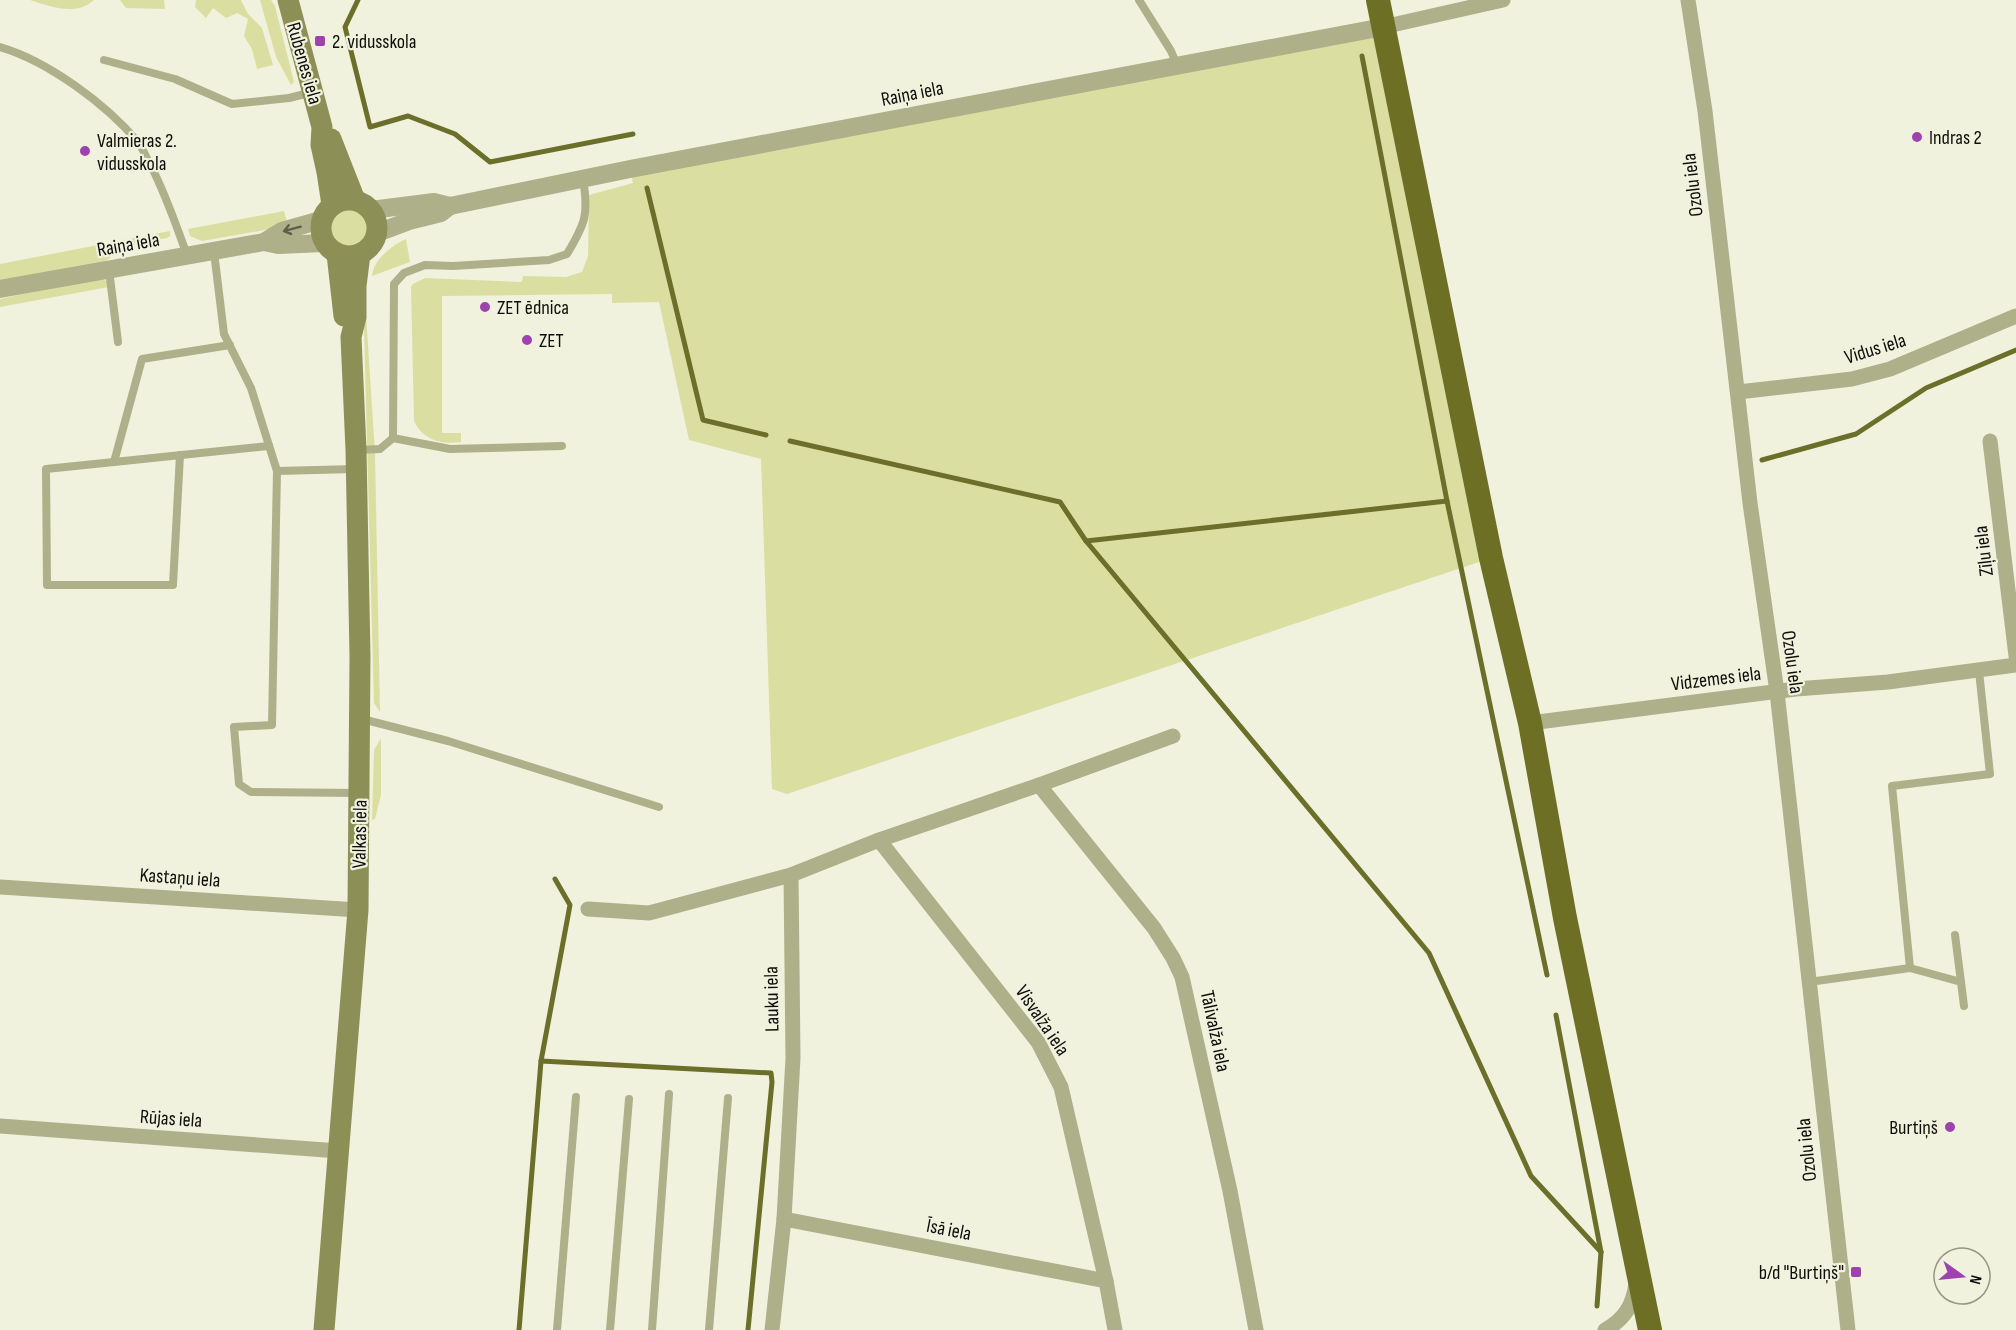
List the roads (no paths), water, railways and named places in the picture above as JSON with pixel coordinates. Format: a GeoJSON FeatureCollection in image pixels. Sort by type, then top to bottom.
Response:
{"type":"FeatureCollection","features":[{"type":"Feature","properties":{"kind":"highway"},"geometry":{"type":"LineString","coordinates":[[1378,0],[1491,558],[1530,723],[1568,929],[1650,1330]]}},
{"type":"Feature","properties":{"kind":"main road","name":"Rubenes iela"},"geometry":{"type":"LineString","coordinates":[[288,0],[322,127],[321,146],[327,213]]}},
{"type":"Feature","properties":{"kind":"main road","name":"Rubenes iela"},"geometry":{"type":"LineString","coordinates":[[322,127],[334,142],[363,205]]}},
{"type":"Feature","properties":{"kind":"main road"},"geometry":{"type":"LineString","coordinates":[[331,249],[345,256],[360,254],[374,242],[377,225],[363,205],[339,201],[327,213],[320,228],[331,249],[344,322],[351,336]]}},
{"type":"Feature","properties":{"kind":"main road"},"geometry":{"type":"LineString","coordinates":[[351,336],[356,317],[356,286],[360,254]]}},
{"type":"Feature","properties":{"kind":"main road","name":"Valkas iela"},"geometry":{"type":"LineString","coordinates":[[324,1330],[358,910],[360,719],[356,459],[351,336]]}},
{"type":"Feature","properties":{"kind":"street"},"geometry":{"type":"LineString","coordinates":[[1383,27],[1503,0]]}},
{"type":"Feature","properties":{"kind":"street","name":"Ozolu iela"},"geometry":{"type":"LineString","coordinates":[[1688,0],[1705,111],[1750,503],[1777,692],[1848,1330]]}},
{"type":"Feature","properties":{"kind":"street","name":"Raiņa iela"},"geometry":{"type":"LineString","coordinates":[[363,205],[434,202],[450,206],[640,167],[1383,27]]}},
{"type":"Feature","properties":{"kind":"street","name":"Raiņa iela"},"geometry":{"type":"LineString","coordinates":[[377,233],[409,221],[441,213],[450,206]]}},
{"type":"Feature","properties":{"kind":"street","name":"Raiņa iela"},"geometry":{"type":"LineString","coordinates":[[0,289],[264,242],[282,231],[327,213]]}},
{"type":"Feature","properties":{"kind":"street","name":"Raiņa iela"},"geometry":{"type":"LineString","coordinates":[[264,242],[331,249]]}},
{"type":"Feature","properties":{"kind":"street","name":"Vidus iela"},"geometry":{"type":"LineString","coordinates":[[1738,392],[1852,379],[1890,369],[2016,316]]}},
{"type":"Feature","properties":{"kind":"street","name":"Zīļu iela"},"geometry":{"type":"LineString","coordinates":[[1990,441],[2016,656]]}},
{"type":"Feature","properties":{"kind":"street","name":"Vidzemes iela"},"geometry":{"type":"LineString","coordinates":[[1530,723],[2016,665]]}},
{"type":"Feature","properties":{"kind":"street"},"geometry":{"type":"LineString","coordinates":[[588,909],[649,913],[790,875],[879,840],[1173,736]]}},
{"type":"Feature","properties":{"kind":"street","name":"Tālivalža iela"},"geometry":{"type":"LineString","coordinates":[[1039,785],[1154,928],[1182,977],[1230,1191],[1256,1330]]}},
{"type":"Feature","properties":{"kind":"street","name":"Visvalža iela"},"geometry":{"type":"LineString","coordinates":[[879,840],[1038,1042],[1061,1087],[1106,1281],[1115,1330]]}},
{"type":"Feature","properties":{"kind":"street","name":"Lauku iela"},"geometry":{"type":"LineString","coordinates":[[772,1330],[784,1219],[793,1058],[790,875]]}},
{"type":"Feature","properties":{"kind":"street","name":"Kastaņu iela"},"geometry":{"type":"LineString","coordinates":[[0,887],[358,910]]}},
{"type":"Feature","properties":{"kind":"street","name":"Rūjas iela"},"geometry":{"type":"LineString","coordinates":[[0,1126],[339,1151]]}},
{"type":"Feature","properties":{"kind":"street","name":"Īsā iela"},"geometry":{"type":"LineString","coordinates":[[784,1219],[1106,1281]]}},
{"type":"Feature","properties":{"kind":"street"},"geometry":{"type":"LineString","coordinates":[[1605,1330],[1616,1324],[1630,1308],[1638,1274]]}},
{"type":"Feature","properties":{"kind":"lane"},"geometry":{"type":"LineString","coordinates":[[1139,0],[1178,66]]}},
{"type":"Feature","properties":{"kind":"lane"},"geometry":{"type":"LineString","coordinates":[[0,47],[43,65],[67,81],[102,106],[139,143],[161,186],[188,256]]}},
{"type":"Feature","properties":{"kind":"lane"},"geometry":{"type":"LineString","coordinates":[[104,60],[175,79],[232,104],[289,98],[314,92]]}},
{"type":"Feature","properties":{"kind":"lane"},"geometry":{"type":"LineString","coordinates":[[277,471],[356,459],[380,449],[393,438],[394,284],[404,273],[425,266],[549,260],[567,254],[583,227],[586,200],[583,179]]}},
{"type":"Feature","properties":{"kind":"lane"},"geometry":{"type":"LineString","coordinates":[[214,252],[224,334],[251,388],[277,471],[272,725],[234,727],[239,784],[251,792],[360,793]]}},
{"type":"Feature","properties":{"kind":"lane"},"geometry":{"type":"LineString","coordinates":[[109,270],[118,342]]}},
{"type":"Feature","properties":{"kind":"lane"},"geometry":{"type":"LineString","coordinates":[[114,462],[142,359],[230,345]]}},
{"type":"Feature","properties":{"kind":"lane"},"geometry":{"type":"LineString","coordinates":[[393,438],[450,449],[561,446]]}},
{"type":"Feature","properties":{"kind":"lane"},"geometry":{"type":"LineString","coordinates":[[180,455],[173,585],[47,585],[46,470],[114,462],[180,455],[269,446]]}},
{"type":"Feature","properties":{"kind":"lane"},"geometry":{"type":"LineString","coordinates":[[1910,968],[1892,786],[1990,774],[1979,671]]}},
{"type":"Feature","properties":{"kind":"lane"},"geometry":{"type":"LineString","coordinates":[[360,719],[448,741],[659,807]]}},
{"type":"Feature","properties":{"kind":"lane"},"geometry":{"type":"LineString","coordinates":[[1954,935],[1964,1006]]}},
{"type":"Feature","properties":{"kind":"lane"},"geometry":{"type":"LineString","coordinates":[[1809,982],[1910,968],[1961,982]]}},
{"type":"Feature","properties":{"kind":"lane"},"geometry":{"type":"LineString","coordinates":[[652,1330],[669,1094]]}},
{"type":"Feature","properties":{"kind":"lane"},"geometry":{"type":"LineString","coordinates":[[557,1330],[576,1097]]}},
{"type":"Feature","properties":{"kind":"lane"},"geometry":{"type":"LineString","coordinates":[[710,1330],[728,1098]]}},
{"type":"Feature","properties":{"kind":"lane"},"geometry":{"type":"LineString","coordinates":[[610,1330],[629,1100]]}},
{"type":"Feature","properties":{"kind":"waterway"},"geometry":{"type":"LineString","coordinates":[[358,0],[345,27],[370,127],[408,116],[455,134],[490,162],[633,134]]}},
{"type":"Feature","properties":{"kind":"waterway"},"geometry":{"type":"LineString","coordinates":[[1362,56],[1447,501],[1547,975]]}},
{"type":"Feature","properties":{"kind":"waterway"},"geometry":{"type":"LineString","coordinates":[[647,188],[703,420],[766,435]]}},
{"type":"Feature","properties":{"kind":"waterway"},"geometry":{"type":"LineString","coordinates":[[1762,460],[1856,434],[1926,388],[2016,350]]}},
{"type":"Feature","properties":{"kind":"waterway"},"geometry":{"type":"LineString","coordinates":[[790,441],[1060,502],[1086,541],[1429,953],[1531,1176],[1601,1252]]}},
{"type":"Feature","properties":{"kind":"waterway"},"geometry":{"type":"LineString","coordinates":[[1086,541],[1447,501]]}},
{"type":"Feature","properties":{"kind":"waterway"},"geometry":{"type":"LineString","coordinates":[[519,1330],[541,1061],[570,905],[555,879]]}},
{"type":"Feature","properties":{"kind":"waterway"},"geometry":{"type":"LineString","coordinates":[[1556,1015],[1601,1252],[1597,1306]]}},
{"type":"Feature","properties":{"kind":"waterway"},"geometry":{"type":"LineString","coordinates":[[541,1061],[771,1073],[748,1330]]}},
{"type":"Feature","properties":{"kind":"place","name":"2. vidusskola"},"geometry":{"type":"Point","coordinates":[320,41]}},
{"type":"Feature","properties":{"kind":"place","name":"Indras 2"},"geometry":{"type":"Point","coordinates":[1917,137]}},
{"type":"Feature","properties":{"kind":"place","name":"Valmieras 2. vidusskola"},"geometry":{"type":"Point","coordinates":[85,151]}},
{"type":"Feature","properties":{"kind":"place","name":"ZET ēdnica"},"geometry":{"type":"Point","coordinates":[485,307]}},
{"type":"Feature","properties":{"kind":"place","name":"ZET"},"geometry":{"type":"Point","coordinates":[527,340]}},
{"type":"Feature","properties":{"kind":"place","name":"Burtiņš"},"geometry":{"type":"Point","coordinates":[1950,1127]}},
{"type":"Feature","properties":{"kind":"place","name":"b/d \"Burtiņš\""},"geometry":{"type":"Point","coordinates":[1856,1272]}}]}
